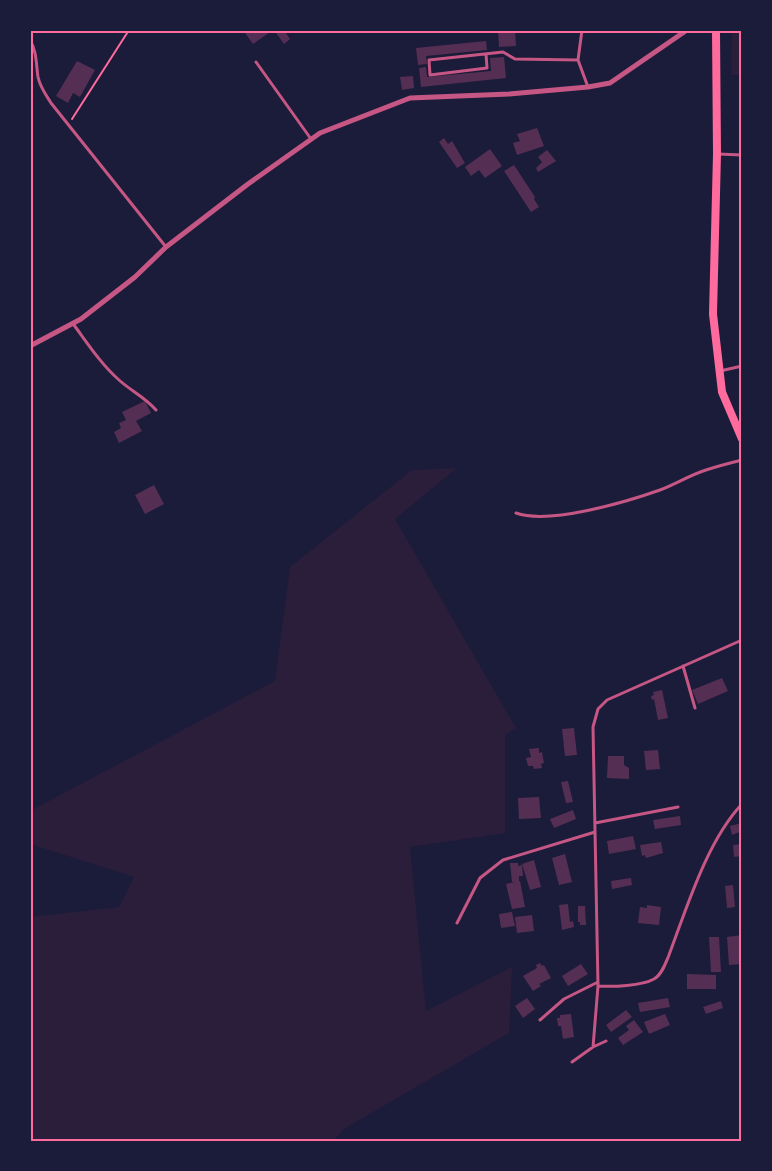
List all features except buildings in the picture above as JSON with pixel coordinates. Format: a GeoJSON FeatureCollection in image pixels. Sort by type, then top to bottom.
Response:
{"type":"FeatureCollection","features":[{"type":"Feature","properties":{"kind":"main road"},"geometry":{"type":"LineString","coordinates":[[716,30],[717,154],[714,314],[722,392],[742,439]]}},
{"type":"Feature","properties":{"kind":"street"},"geometry":{"type":"LineString","coordinates":[[30,346],[81,319],[135,277],[166,247],[248,184],[320,134],[410,98],[509,94],[588,87],[610,82],[687,30]]}},
{"type":"Feature","properties":{"kind":"lane"},"geometry":{"type":"LineString","coordinates":[[582,30],[578,60],[588,87]]}},
{"type":"Feature","properties":{"kind":"lane"},"geometry":{"type":"LineString","coordinates":[[30,40],[35,49],[38,78],[42,89],[166,247]]}},
{"type":"Feature","properties":{"kind":"lane"},"geometry":{"type":"LineString","coordinates":[[486,54],[487,68],[430,75],[429,60],[503,52],[515,59],[578,60]]}},
{"type":"Feature","properties":{"kind":"lane"},"geometry":{"type":"LineString","coordinates":[[256,62],[311,139]]}},
{"type":"Feature","properties":{"kind":"lane"},"geometry":{"type":"LineString","coordinates":[[717,154],[742,155]]}},
{"type":"Feature","properties":{"kind":"lane"},"geometry":{"type":"LineString","coordinates":[[72,323],[98,359],[120,381],[143,396],[156,410]]}},
{"type":"Feature","properties":{"kind":"lane"},"geometry":{"type":"LineString","coordinates":[[720,372],[742,366]]}},
{"type":"Feature","properties":{"kind":"lane"},"geometry":{"type":"LineString","coordinates":[[516,513],[534,517],[557,515],[607,504],[660,490],[706,470],[742,460]]}},
{"type":"Feature","properties":{"kind":"lane"},"geometry":{"type":"LineString","coordinates":[[593,1047],[598,984],[593,727],[597,709],[607,700],[742,640]]}},
{"type":"Feature","properties":{"kind":"lane"},"geometry":{"type":"LineString","coordinates":[[683,666],[695,708]]}},
{"type":"Feature","properties":{"kind":"lane"},"geometry":{"type":"LineString","coordinates":[[540,1020],[564,999],[598,984],[616,987],[655,979],[663,969],[709,855],[726,823],[742,804]]}},
{"type":"Feature","properties":{"kind":"lane"},"geometry":{"type":"LineString","coordinates":[[595,823],[678,807]]}},
{"type":"Feature","properties":{"kind":"lane"},"geometry":{"type":"LineString","coordinates":[[457,923],[480,878],[503,860],[595,832]]}},
{"type":"Feature","properties":{"kind":"lane"},"geometry":{"type":"LineString","coordinates":[[572,1062],[606,1041]]}},
{"type":"Feature","properties":{"kind":"path"},"geometry":{"type":"LineString","coordinates":[[69,124],[129,30]]}},
{"type":"Feature","properties":{"kind":"shaded area"},"geometry":{"type":"Polygon","coordinates":[[[732,30],[742,30],[742,75],[731,75],[732,30]]]}},
{"type":"Feature","properties":{"kind":"shaded area"},"geometry":{"type":"Polygon","coordinates":[[[457,468],[395,519],[516,728],[505,735],[505,833],[410,847],[426,1011],[512,967],[509,1033],[344,1129],[334,1141],[30,1141],[30,917],[119,907],[134,877],[30,844],[30,811],[275,681],[290,567],[412,470],[457,468]]]}}]}
